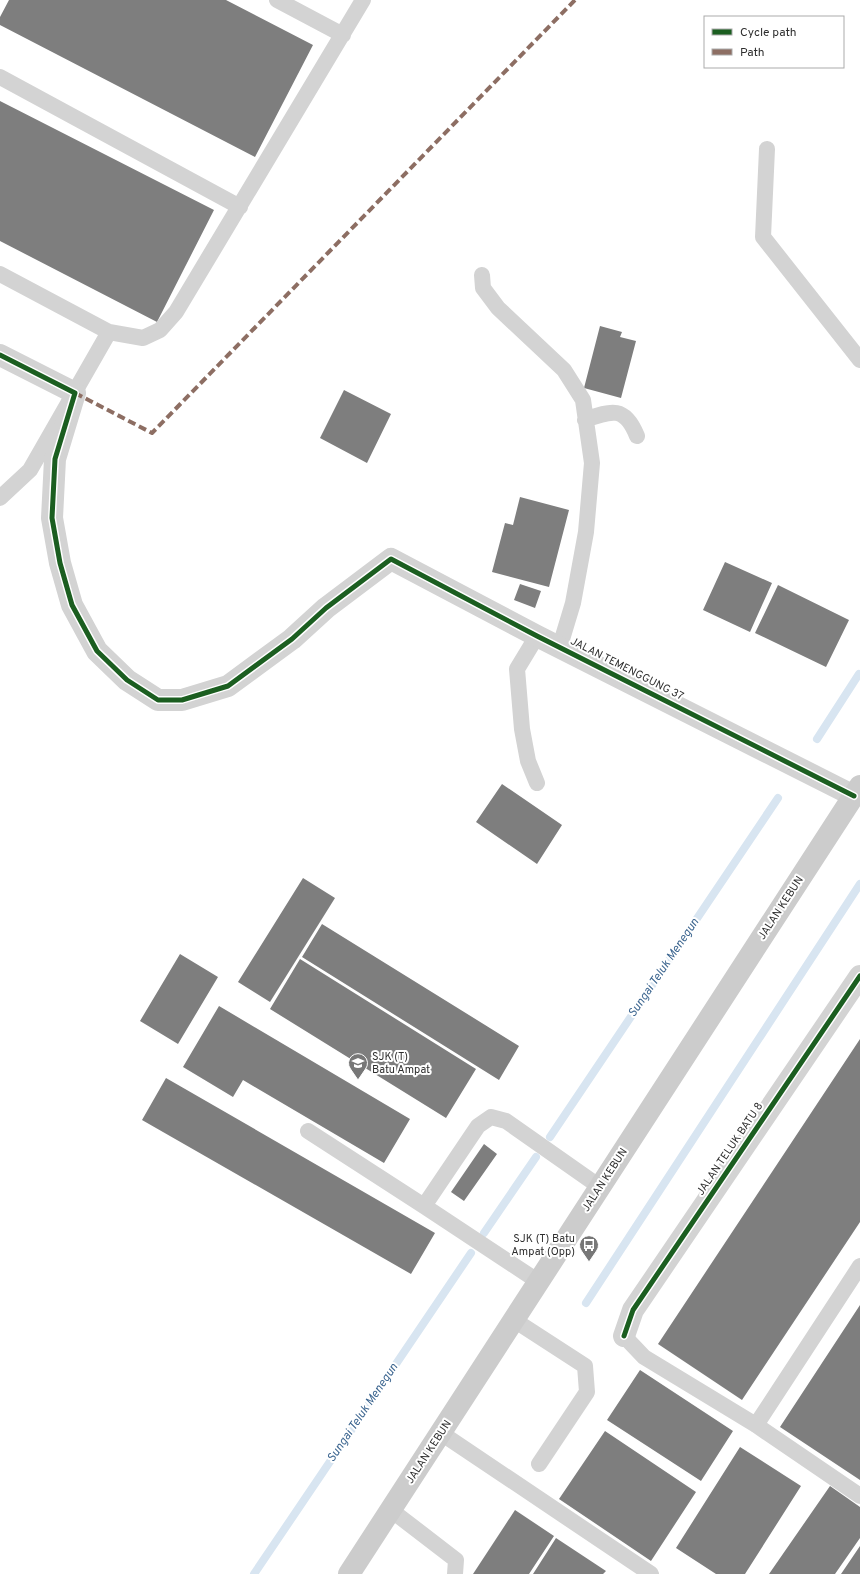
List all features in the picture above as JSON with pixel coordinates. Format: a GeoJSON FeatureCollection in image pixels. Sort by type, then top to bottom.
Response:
{"type":"FeatureCollection","features":[{"type":"Feature","properties":{"kind":"main road","name":"JALAN KEBUN"},"geometry":{"type":"LineString","coordinates":[[349,1574],[857,790]]}},
{"type":"Feature","properties":{"kind":"street"},"geometry":{"type":"LineString","coordinates":[[0,355],[75,393]]}},
{"type":"Feature","properties":{"kind":"street","name":"JALAN TEMENGGUNG 37"},"geometry":{"type":"LineString","coordinates":[[75,393],[55,459],[52,518],[60,562],[72,605],[96,651],[127,680],[158,700],[182,700],[228,686],[292,639],[326,608],[391,559],[537,636],[857,790]]}},
{"type":"Feature","properties":{"kind":"street","name":"JALAN TELUK BATU 8"},"geometry":{"type":"LineString","coordinates":[[624,1336],[633,1310],[860,976]]}},
{"type":"Feature","properties":{"kind":"lane"},"geometry":{"type":"LineString","coordinates":[[277,0],[343,34]]}},
{"type":"Feature","properties":{"kind":"lane"},"geometry":{"type":"LineString","coordinates":[[0,274],[108,332],[143,338],[160,330],[176,312],[363,0]]}},
{"type":"Feature","properties":{"kind":"lane"},"geometry":{"type":"LineString","coordinates":[[0,77],[240,207]]}},
{"type":"Feature","properties":{"kind":"lane"},"geometry":{"type":"LineString","coordinates":[[767,148],[762,237],[860,360]]}},
{"type":"Feature","properties":{"kind":"lane"},"geometry":{"type":"LineString","coordinates":[[482,275],[483,288],[498,308],[564,370],[583,400],[592,464],[586,532],[573,603],[560,646]]}},
{"type":"Feature","properties":{"kind":"lane"},"geometry":{"type":"LineString","coordinates":[[0,498],[30,470],[75,393],[108,332]]}},
{"type":"Feature","properties":{"kind":"lane"},"geometry":{"type":"LineString","coordinates":[[586,420],[608,411],[619,414],[625,416],[632,423],[637,436]]}},
{"type":"Feature","properties":{"kind":"lane"},"geometry":{"type":"LineString","coordinates":[[537,636],[517,669],[522,729],[528,762],[537,783]]}},
{"type":"Feature","properties":{"kind":"lane"},"geometry":{"type":"LineString","coordinates":[[424,1206],[478,1126],[492,1117],[506,1121],[600,1187]]}},
{"type":"Feature","properties":{"kind":"lane"},"geometry":{"type":"LineString","coordinates":[[308,1131],[539,1282]]}},
{"type":"Feature","properties":{"kind":"lane"},"geometry":{"type":"LineString","coordinates":[[756,1425],[860,1266]]}},
{"type":"Feature","properties":{"kind":"lane"},"geometry":{"type":"LineString","coordinates":[[514,1320],[585,1366],[587,1392],[539,1464]]}},
{"type":"Feature","properties":{"kind":"lane"},"geometry":{"type":"LineString","coordinates":[[624,1336],[644,1357],[756,1425],[860,1496]]}},
{"type":"Feature","properties":{"kind":"lane"},"geometry":{"type":"LineString","coordinates":[[441,1432],[651,1574]]}},
{"type":"Feature","properties":{"kind":"lane"},"geometry":{"type":"LineString","coordinates":[[391,1510],[456,1560],[455,1574]]}},
{"type":"Feature","properties":{"kind":"building"},"geometry":{"type":"Polygon","coordinates":[[[9,0],[226,0],[313,45],[255,157],[0,25],[0,17],[9,0]]]}},
{"type":"Feature","properties":{"kind":"building"},"geometry":{"type":"Polygon","coordinates":[[[0,101],[214,210],[157,322],[0,241],[0,101]]]}},
{"type":"Feature","properties":{"kind":"building"},"geometry":{"type":"Polygon","coordinates":[[[600,326],[622,332],[620,337],[636,341],[621,398],[584,388],[600,326]]]}},
{"type":"Feature","properties":{"kind":"building"},"geometry":{"type":"Polygon","coordinates":[[[344,390],[391,414],[367,463],[320,438],[344,390]]]}},
{"type":"Feature","properties":{"kind":"building"},"geometry":{"type":"Polygon","coordinates":[[[520,497],[569,510],[549,587],[492,572],[505,523],[513,525],[520,497]]]}},
{"type":"Feature","properties":{"kind":"building"},"geometry":{"type":"Polygon","coordinates":[[[725,562],[772,583],[750,632],[703,610],[725,562]]]}},
{"type":"Feature","properties":{"kind":"building"},"geometry":{"type":"Polygon","coordinates":[[[520,584],[541,591],[535,608],[514,600],[520,584]]]}},
{"type":"Feature","properties":{"kind":"building"},"geometry":{"type":"Polygon","coordinates":[[[778,585],[849,620],[826,667],[755,633],[778,585]]]}},
{"type":"Feature","properties":{"kind":"building"},"geometry":{"type":"Polygon","coordinates":[[[502,784],[562,825],[537,864],[476,822],[502,784]]]}},
{"type":"Feature","properties":{"kind":"building"},"geometry":{"type":"Polygon","coordinates":[[[303,878],[335,898],[270,1002],[238,982],[303,878]]]}},
{"type":"Feature","properties":{"kind":"building"},"geometry":{"type":"Polygon","coordinates":[[[322,924],[519,1046],[499,1080],[302,957],[322,924]]]}},
{"type":"Feature","properties":{"kind":"building"},"geometry":{"type":"Polygon","coordinates":[[[180,954],[218,977],[178,1044],[140,1021],[180,954]]]}},
{"type":"Feature","properties":{"kind":"building"},"geometry":{"type":"Polygon","coordinates":[[[300,959],[476,1069],[446,1118],[270,1009],[300,959]]]}},
{"type":"Feature","properties":{"kind":"building"},"geometry":{"type":"Polygon","coordinates":[[[219,1006],[410,1119],[384,1163],[243,1080],[233,1097],[183,1067],[219,1006]]]}},
{"type":"Feature","properties":{"kind":"building"},"geometry":{"type":"Polygon","coordinates":[[[860,1039],[860,1222],[742,1400],[658,1344],[860,1039]]]}},
{"type":"Feature","properties":{"kind":"building"},"geometry":{"type":"Polygon","coordinates":[[[166,1078],[435,1233],[411,1274],[142,1120],[166,1078]]]}},
{"type":"Feature","properties":{"kind":"building"},"geometry":{"type":"Polygon","coordinates":[[[484,1144],[497,1154],[464,1201],[451,1192],[484,1144]]]}},
{"type":"Feature","properties":{"kind":"building"},"geometry":{"type":"Polygon","coordinates":[[[860,1305],[860,1480],[780,1427],[860,1305]]]}},
{"type":"Feature","properties":{"kind":"building"},"geometry":{"type":"Polygon","coordinates":[[[640,1370],[733,1431],[701,1481],[607,1420],[640,1370]]]}},
{"type":"Feature","properties":{"kind":"building"},"geometry":{"type":"Polygon","coordinates":[[[605,1431],[696,1492],[651,1561],[559,1499],[605,1431]]]}},
{"type":"Feature","properties":{"kind":"building"},"geometry":{"type":"Polygon","coordinates":[[[740,1447],[801,1486],[745,1574],[716,1574],[676,1548],[740,1447]]]}},
{"type":"Feature","properties":{"kind":"building"},"geometry":{"type":"Polygon","coordinates":[[[830,1486],[860,1507],[860,1538],[835,1574],[769,1574],[830,1486]]]}},
{"type":"Feature","properties":{"kind":"building"},"geometry":{"type":"Polygon","coordinates":[[[515,1510],[554,1536],[529,1574],[473,1574],[515,1510]]]}},
{"type":"Feature","properties":{"kind":"building"},"geometry":{"type":"Polygon","coordinates":[[[556,1538],[606,1571],[603,1574],[533,1574],[556,1538]]]}},
{"type":"Feature","properties":{"kind":"building"},"geometry":{"type":"Polygon","coordinates":[[[860,1546],[860,1574],[841,1574],[860,1546]]]}},
{"type":"Feature","properties":{"kind":"waterway","name":"Sungai Teluk Menegun"},"geometry":{"type":"LineString","coordinates":[[817,739],[859,674]]}},
{"type":"Feature","properties":{"kind":"waterway","name":"Sungai Teluk Menegun"},"geometry":{"type":"LineString","coordinates":[[550,1137],[778,798]]}},
{"type":"Feature","properties":{"kind":"waterway"},"geometry":{"type":"LineString","coordinates":[[586,1303],[860,884]]}},
{"type":"Feature","properties":{"kind":"waterway","name":"Sungai Teluk Menegun"},"geometry":{"type":"LineString","coordinates":[[484,1233],[536,1157]]}},
{"type":"Feature","properties":{"kind":"waterway","name":"Sungai Teluk Menegun"},"geometry":{"type":"LineString","coordinates":[[254,1574],[471,1253]]}},
{"type":"Feature","properties":{"kind":"marked path"},"geometry":{"type":"LineString","coordinates":[[75,393],[152,433],[575,0]]}},
{"type":"Feature","properties":{"kind":"cycle path"},"geometry":{"type":"LineString","coordinates":[[0,355],[75,393],[55,459],[52,518],[60,563],[72,605],[97,651],[127,680],[158,700],[182,700],[228,686],[292,639],[326,608],[391,559],[537,636],[854,796]]}},
{"type":"Feature","properties":{"kind":"cycle path"},"geometry":{"type":"LineString","coordinates":[[624,1336],[633,1310],[860,976]]}},
{"type":"Feature","properties":{"kind":"place","name":"SJK (T) Batu Ampat"},"geometry":{"type":"Point","coordinates":[358,1080]}},
{"type":"Feature","properties":{"kind":"place","name":"SJK (T) Batu Ampat (Opp)"},"geometry":{"type":"Point","coordinates":[589,1262]}}]}
